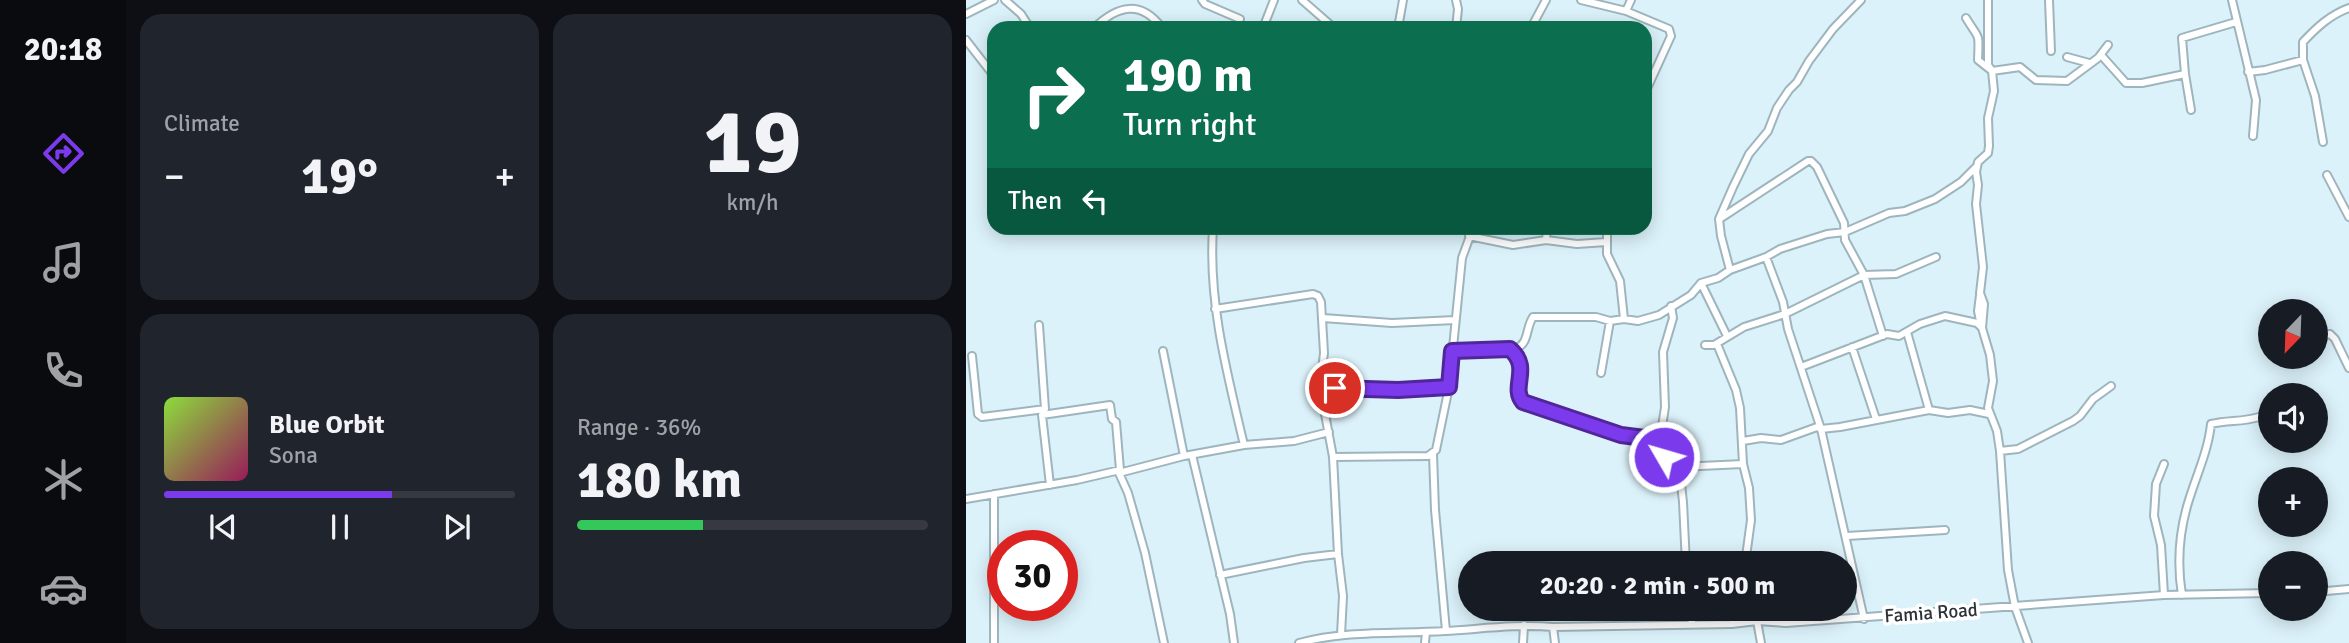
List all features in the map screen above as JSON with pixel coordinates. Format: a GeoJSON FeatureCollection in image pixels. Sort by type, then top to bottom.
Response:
{"type":"FeatureCollection","features":[{"type":"Feature","properties":{"kind":"street"},"geometry":{"type":"LineString","coordinates":[[966,14],[994,0]]}},
{"type":"Feature","properties":{"kind":"street"},"geometry":{"type":"LineString","coordinates":[[1005,0],[1026,21]]}},
{"type":"Feature","properties":{"kind":"street"},"geometry":{"type":"LineString","coordinates":[[1202,0],[1205,4],[1240,19]]}},
{"type":"Feature","properties":{"kind":"street"},"geometry":{"type":"LineString","coordinates":[[1267,20],[1274,0]]}},
{"type":"Feature","properties":{"kind":"street"},"geometry":{"type":"LineString","coordinates":[[1399,21],[1403,0]]}},
{"type":"Feature","properties":{"kind":"street"},"geometry":{"type":"LineString","coordinates":[[1456,0],[1457,21]]}},
{"type":"Feature","properties":{"kind":"street"},"geometry":{"type":"LineString","coordinates":[[1535,21],[1546,0]]}},
{"type":"Feature","properties":{"kind":"street"},"geometry":{"type":"LineString","coordinates":[[1581,0],[1626,11],[1650,21]]}},
{"type":"Feature","properties":{"kind":"street"},"geometry":{"type":"LineString","coordinates":[[1626,11],[1630,0]]}},
{"type":"Feature","properties":{"kind":"street"},"geometry":{"type":"LineString","coordinates":[[1730,270],[1719,219],[1749,154],[1768,131],[1777,108],[1833,29],[1861,0]]}},
{"type":"Feature","properties":{"kind":"street"},"geometry":{"type":"LineString","coordinates":[[1452,351],[1521,347],[1533,317],[1596,317],[1610,321],[1638,321],[1659,315],[1691,295],[1701,283],[1718,278],[1730,270],[1798,242],[1827,233],[1845,232],[1889,213],[1905,211],[1935,199],[1961,182],[1986,155],[1989,146],[1988,118],[1994,90],[1992,71],[1988,65],[1989,0]]}},
{"type":"Feature","properties":{"kind":"street"},"geometry":{"type":"LineString","coordinates":[[2049,0],[2051,51]]}},
{"type":"Feature","properties":{"kind":"street"},"geometry":{"type":"LineString","coordinates":[[2232,0],[2256,100],[2253,136]]}},
{"type":"Feature","properties":{"kind":"street"},"geometry":{"type":"LineString","coordinates":[[1308,1],[1327,21]]}},
{"type":"Feature","properties":{"kind":"street"},"geometry":{"type":"LineString","coordinates":[[1102,21],[1116,9],[1134,5],[1151,14],[1156,21]]}},
{"type":"Feature","properties":{"kind":"street"},"geometry":{"type":"LineString","coordinates":[[2323,142],[2315,96],[2303,60],[2303,42],[2319,24],[2349,8]]}},
{"type":"Feature","properties":{"kind":"street"},"geometry":{"type":"LineString","coordinates":[[1966,18],[1978,34],[1978,60],[1992,71],[2020,68],[2036,80],[2064,82],[2075,77],[2101,55],[2108,45]]}},
{"type":"Feature","properties":{"kind":"street"},"geometry":{"type":"LineString","coordinates":[[1652,22],[1669,29],[1671,36],[1652,78]]}},
{"type":"Feature","properties":{"kind":"street"},"geometry":{"type":"LineString","coordinates":[[2191,110],[2182,38],[2236,22]]}},
{"type":"Feature","properties":{"kind":"street"},"geometry":{"type":"LineString","coordinates":[[966,40],[987,67]]}},
{"type":"Feature","properties":{"kind":"street"},"geometry":{"type":"LineString","coordinates":[[2101,55],[2123,81],[2129,84],[2185,74]]}},
{"type":"Feature","properties":{"kind":"street"},"geometry":{"type":"LineString","coordinates":[[2067,57],[2089,63]]}},
{"type":"Feature","properties":{"kind":"street"},"geometry":{"type":"LineString","coordinates":[[2248,72],[2303,60]]}},
{"type":"Feature","properties":{"kind":"street"},"geometry":{"type":"LineString","coordinates":[[1719,219],[1808,161],[1817,167],[1840,215],[1845,240],[1864,275],[1883,337]]}},
{"type":"Feature","properties":{"kind":"street"},"geometry":{"type":"LineString","coordinates":[[1977,166],[1976,204],[1983,267],[1978,311],[1990,355],[1993,381],[1989,414],[1997,431],[2000,451],[2008,570],[2015,607],[2028,643]]}},
{"type":"Feature","properties":{"kind":"street"},"geometry":{"type":"LineString","coordinates":[[2327,175],[2349,217]]}},
{"type":"Feature","properties":{"kind":"street"},"geometry":{"type":"LineString","coordinates":[[1213,235],[1211,262],[1215,309],[1244,446]]}},
{"type":"Feature","properties":{"kind":"street"},"geometry":{"type":"LineString","coordinates":[[1546,235],[1546,240]]}},
{"type":"Feature","properties":{"kind":"street"},"geometry":{"type":"LineString","coordinates":[[1606,235],[1607,254],[1620,281],[1624,319]]}},
{"type":"Feature","properties":{"kind":"street"},"geometry":{"type":"LineString","coordinates":[[1446,631],[1433,454],[1439,443],[1449,387],[1462,258],[1469,236],[1513,245],[1546,240],[1577,244],[1606,242]]}},
{"type":"Feature","properties":{"kind":"street"},"geometry":{"type":"LineString","coordinates":[[1766,257],[1821,429],[1864,619]]}},
{"type":"Feature","properties":{"kind":"street"},"geometry":{"type":"LineString","coordinates":[[1705,345],[1717,344],[1744,327],[1785,314],[1864,275],[1896,274],[1937,257]]}},
{"type":"Feature","properties":{"kind":"street"},"geometry":{"type":"LineString","coordinates":[[1701,283],[1727,336]]}},
{"type":"Feature","properties":{"kind":"street"},"geometry":{"type":"LineString","coordinates":[[1215,309],[1313,294],[1318,296],[1321,302],[1324,353],[1320,387],[1332,457],[1343,596],[1341,635]]}},
{"type":"Feature","properties":{"kind":"street"},"geometry":{"type":"LineString","coordinates":[[1671,306],[1673,318],[1663,352],[1665,407],[1660,440],[1665,460],[1679,467],[1743,464]]}},
{"type":"Feature","properties":{"kind":"street"},"geometry":{"type":"LineString","coordinates":[[1801,367],[1887,334],[1899,335],[1920,324],[1945,316],[1977,323],[1982,328]]}},
{"type":"Feature","properties":{"kind":"street"},"geometry":{"type":"LineString","coordinates":[[1323,318],[1392,323],[1455,320]]}},
{"type":"Feature","properties":{"kind":"street"},"geometry":{"type":"LineString","coordinates":[[1601,373],[1610,321]]}},
{"type":"Feature","properties":{"kind":"street"},"geometry":{"type":"LineString","coordinates":[[1039,325],[1050,485]]}},
{"type":"Feature","properties":{"kind":"street"},"geometry":{"type":"LineString","coordinates":[[1907,332],[1929,410]]}},
{"type":"Feature","properties":{"kind":"street"},"geometry":{"type":"LineString","coordinates":[[2328,334],[2349,368]]}},
{"type":"Feature","properties":{"kind":"street"},"geometry":{"type":"LineString","coordinates":[[1717,344],[1736,390],[1740,408],[1743,464],[1749,488],[1751,520],[1747,551]]}},
{"type":"Feature","properties":{"kind":"street"},"geometry":{"type":"LineString","coordinates":[[1852,347],[1876,419]]}},
{"type":"Feature","properties":{"kind":"street"},"geometry":{"type":"LineString","coordinates":[[1510,349],[1521,362],[1518,394],[1523,402],[1621,435],[1660,440]]}},
{"type":"Feature","properties":{"kind":"street"},"geometry":{"type":"LineString","coordinates":[[1163,351],[1184,456]]}},
{"type":"Feature","properties":{"kind":"street"},"geometry":{"type":"LineString","coordinates":[[972,356],[978,414],[982,417],[1110,405],[1112,419],[1116,422],[1120,472],[1145,553],[1164,643]]}},
{"type":"Feature","properties":{"kind":"street"},"geometry":{"type":"LineString","coordinates":[[2000,451],[2018,449],[2073,421],[2093,399],[2110,386]]}},
{"type":"Feature","properties":{"kind":"street"},"geometry":{"type":"LineString","coordinates":[[1320,387],[1398,390],[1449,387]]}},
{"type":"Feature","properties":{"kind":"street"},"geometry":{"type":"LineString","coordinates":[[1743,441],[1761,438],[1781,440],[1817,427],[1821,429],[1929,410],[1948,413],[1969,410],[1989,414]]}},
{"type":"Feature","properties":{"kind":"street"},"geometry":{"type":"LineString","coordinates":[[2182,594],[2178,570],[2182,534],[2188,504],[2209,445],[2211,424],[2258,417]]}},
{"type":"Feature","properties":{"kind":"street"},"geometry":{"type":"LineString","coordinates":[[966,499],[1120,472],[1184,456],[1294,441],[1329,432]]}},
{"type":"Feature","properties":{"kind":"street"},"geometry":{"type":"LineString","coordinates":[[1332,457],[1433,454]]}},
{"type":"Feature","properties":{"kind":"street"},"geometry":{"type":"LineString","coordinates":[[1192,455],[1230,614],[1234,643]]}},
{"type":"Feature","properties":{"kind":"street"},"geometry":{"type":"LineString","coordinates":[[2164,464],[2156,484],[2154,516],[2161,545],[2164,595]]}},
{"type":"Feature","properties":{"kind":"street"},"geometry":{"type":"LineString","coordinates":[[1679,467],[1684,502],[1686,551]]}},
{"type":"Feature","properties":{"kind":"street"},"geometry":{"type":"LineString","coordinates":[[994,494],[995,643]]}},
{"type":"Feature","properties":{"kind":"street"},"geometry":{"type":"LineString","coordinates":[[1847,536],[1945,530]]}},
{"type":"Feature","properties":{"kind":"street"},"geometry":{"type":"LineString","coordinates":[[1220,575],[1338,554]]}},
{"type":"Feature","properties":{"kind":"street"},"geometry":{"type":"LineString","coordinates":[[2328,591],[2349,590]]}},
{"type":"Feature","properties":{"kind":"street","name":"Famia Road"},"geometry":{"type":"LineString","coordinates":[[1857,619],[2164,595],[2258,593]]}},
{"type":"Feature","properties":{"kind":"street"},"geometry":{"type":"LineString","coordinates":[[1732,625],[1733,621]]}},
{"type":"Feature","properties":{"kind":"street"},"geometry":{"type":"LineString","coordinates":[[1757,621],[1761,643]]}},
{"type":"Feature","properties":{"kind":"street","name":"Famia Road"},"geometry":{"type":"LineString","coordinates":[[1299,643],[1341,635],[1524,625],[1732,625],[1757,621],[1825,621]]}},
{"type":"Feature","properties":{"kind":"street"},"geometry":{"type":"LineString","coordinates":[[1523,643],[1524,625]]}},
{"type":"Feature","properties":{"kind":"street"},"geometry":{"type":"LineString","coordinates":[[1553,627],[1555,643]]}},
{"type":"Feature","properties":{"kind":"street"},"geometry":{"type":"LineString","coordinates":[[1425,643],[1426,632]]}},
{"type":"Feature","properties":{"kind":"route"},"geometry":{"type":"LineString","coordinates":[[1335,388],[1398,390],[1449,387],[1452,351],[1510,349],[1521,362],[1518,394],[1523,402],[1621,435],[1660,440],[1664,457]]}}]}
